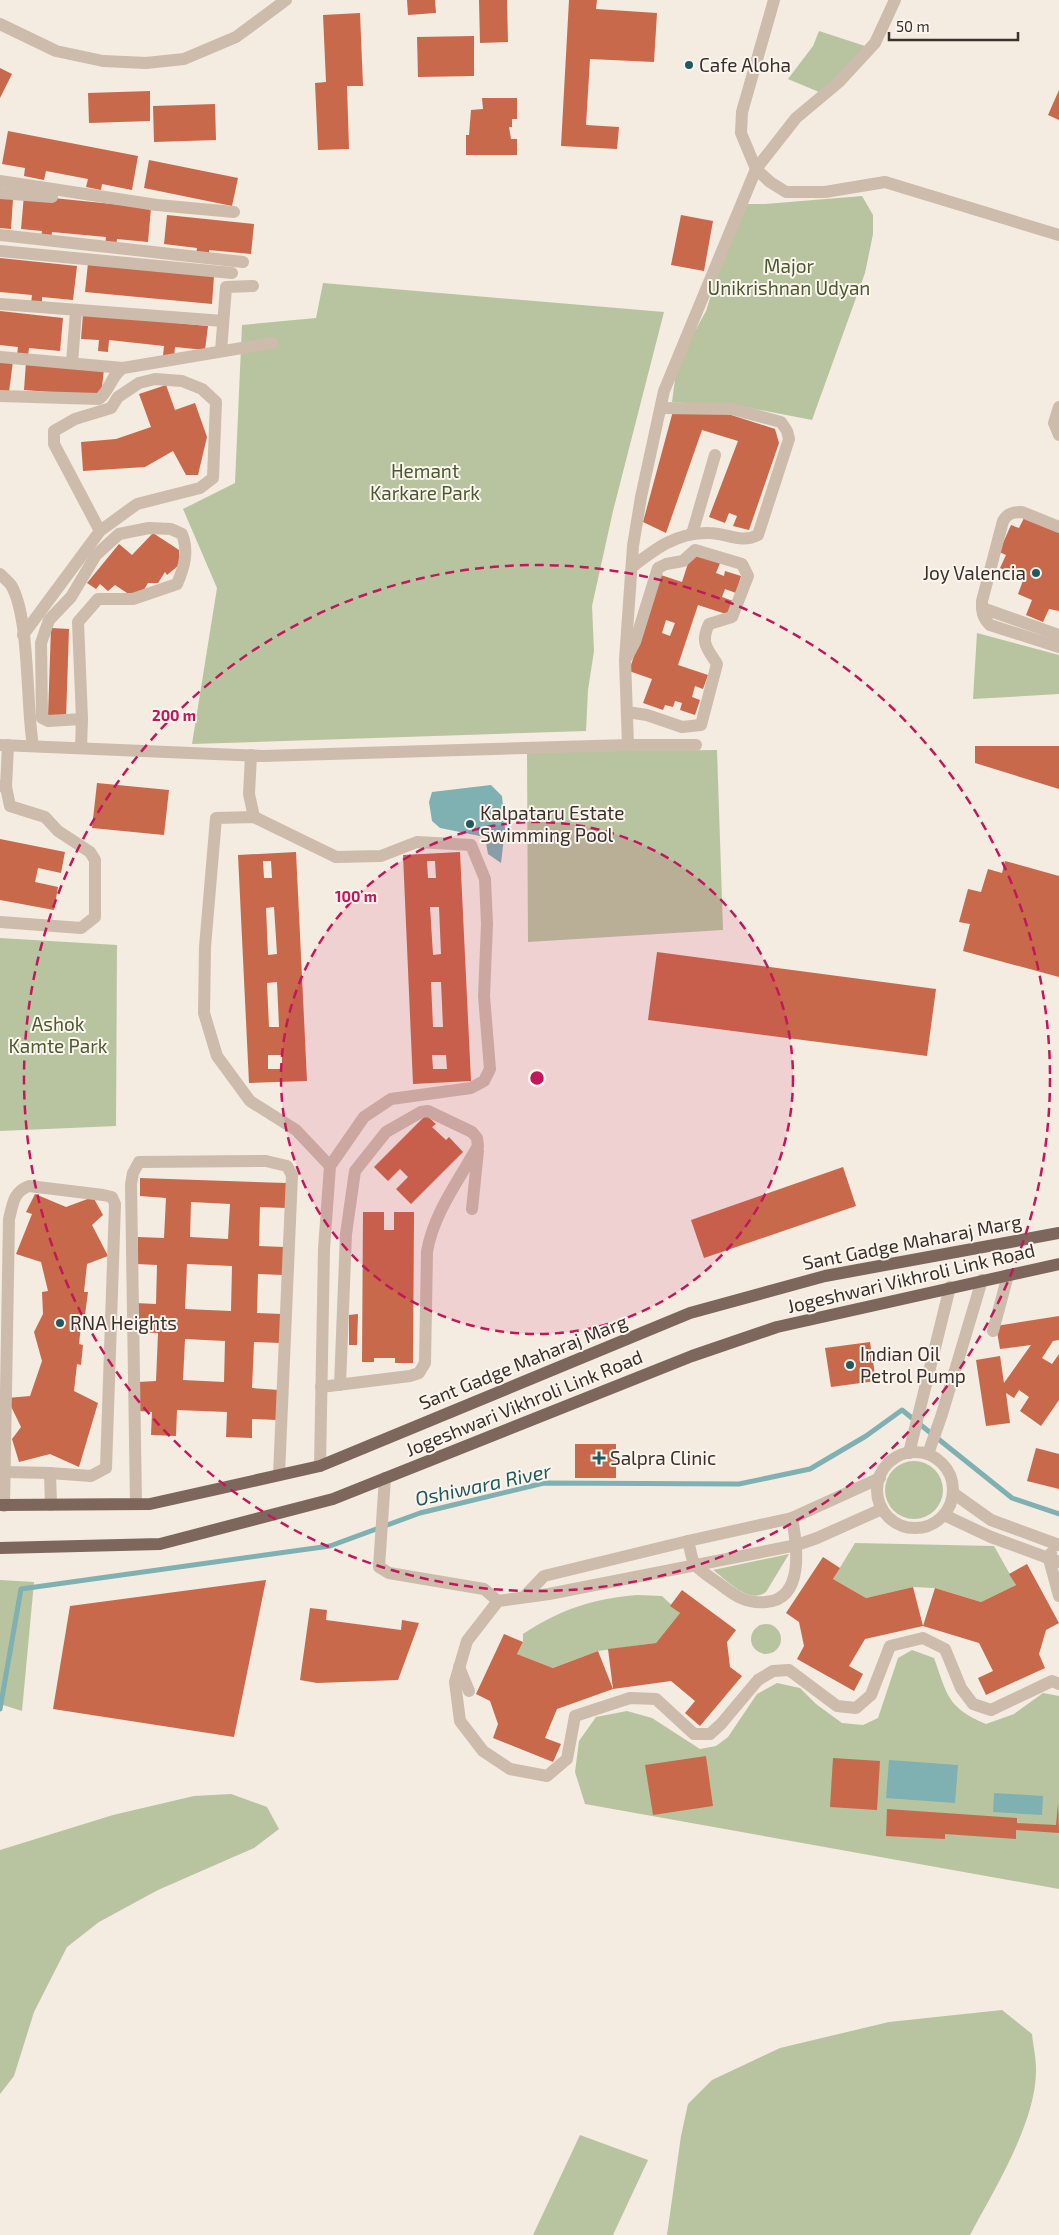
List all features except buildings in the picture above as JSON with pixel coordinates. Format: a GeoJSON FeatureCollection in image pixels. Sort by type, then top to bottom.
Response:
{"type":"FeatureCollection","features":[{"type":"Feature","properties":{"kind":"main road","name":"Sant Gadge Maharaj Marg"},"geometry":{"type":"LineString","coordinates":[[2,1506],[150,1504],[320,1466],[690,1313],[825,1276],[1059,1233]]}},
{"type":"Feature","properties":{"kind":"main road","name":"Jogeshwari Vikhroli Link Road"},"geometry":{"type":"LineString","coordinates":[[0,1548],[160,1544],[333,1499],[692,1356],[777,1327],[1059,1264]]}},
{"type":"Feature","properties":{"kind":"street"},"geometry":{"type":"LineString","coordinates":[[0,24],[56,51],[103,61],[146,63],[184,59],[236,36],[286,0]]}},
{"type":"Feature","properties":{"kind":"street"},"geometry":{"type":"LineString","coordinates":[[774,0],[742,112],[741,133],[756,169],[770,182],[786,192],[825,192],[885,182],[1059,235]]}},
{"type":"Feature","properties":{"kind":"street"},"geometry":{"type":"LineString","coordinates":[[628,745],[625,660],[632,567],[641,497],[664,392],[756,169],[796,118],[839,82],[875,43],[895,0]]}},
{"type":"Feature","properties":{"kind":"street"},"geometry":{"type":"LineString","coordinates":[[0,181],[157,205]]}},
{"type":"Feature","properties":{"kind":"street"},"geometry":{"type":"LineString","coordinates":[[0,193],[234,212]]}},
{"type":"Feature","properties":{"kind":"street"},"geometry":{"type":"LineString","coordinates":[[0,235],[243,262]]}},
{"type":"Feature","properties":{"kind":"street"},"geometry":{"type":"LineString","coordinates":[[0,251],[232,273]]}},
{"type":"Feature","properties":{"kind":"street"},"geometry":{"type":"LineString","coordinates":[[221,351],[226,287],[253,286]]}},
{"type":"Feature","properties":{"kind":"street"},"geometry":{"type":"LineString","coordinates":[[0,304],[76,311],[223,320]]}},
{"type":"Feature","properties":{"kind":"street"},"geometry":{"type":"LineString","coordinates":[[72,363],[76,311]]}},
{"type":"Feature","properties":{"kind":"street"},"geometry":{"type":"LineString","coordinates":[[0,358],[123,368],[272,343]]}},
{"type":"Feature","properties":{"kind":"street"},"geometry":{"type":"LineString","coordinates":[[0,396],[99,399],[104,395],[114,376],[123,368]]}},
{"type":"Feature","properties":{"kind":"street"},"geometry":{"type":"LineString","coordinates":[[23,635],[100,531],[137,504],[200,488],[213,478],[216,402],[202,389],[182,381],[155,379],[139,383],[118,397],[111,408],[75,419],[54,431],[54,444],[100,531]]}},
{"type":"Feature","properties":{"kind":"street"},"geometry":{"type":"LineString","coordinates":[[1059,407],[1054,423],[1059,435]]}},
{"type":"Feature","properties":{"kind":"street"},"geometry":{"type":"LineString","coordinates":[[632,567],[666,542],[692,534],[710,532],[750,539],[758,534],[789,439],[781,422],[732,410],[661,408]]}},
{"type":"Feature","properties":{"kind":"street"},"geometry":{"type":"LineString","coordinates":[[692,534],[715,455]]}},
{"type":"Feature","properties":{"kind":"street"},"geometry":{"type":"LineString","coordinates":[[1059,527],[1022,512],[1015,512],[1006,516],[1003,521],[982,608],[983,619],[990,625],[1059,647]]}},
{"type":"Feature","properties":{"kind":"street"},"geometry":{"type":"LineString","coordinates":[[81,748],[82,719],[78,622],[98,599],[133,599],[177,584],[183,570],[186,545],[182,534],[171,529],[149,528],[119,534],[96,555],[71,597],[49,620],[41,643],[42,718],[48,721],[82,719]]}},
{"type":"Feature","properties":{"kind":"street"},"geometry":{"type":"LineString","coordinates":[[625,660],[636,642],[658,568],[666,564],[682,561],[695,550],[742,564],[748,576],[732,617],[709,624],[706,630],[705,648],[717,664],[701,725],[682,727],[647,715],[627,712]]}},
{"type":"Feature","properties":{"kind":"street"},"geometry":{"type":"LineString","coordinates":[[0,574],[11,585],[20,610],[32,746]]}},
{"type":"Feature","properties":{"kind":"street"},"geometry":{"type":"LineString","coordinates":[[982,608],[1059,635]]}},
{"type":"Feature","properties":{"kind":"street"},"geometry":{"type":"LineString","coordinates":[[0,922],[81,928],[95,916],[95,860],[90,852],[58,831],[45,817],[10,806],[3,787],[4,745],[251,755],[628,745],[696,745]]}},
{"type":"Feature","properties":{"kind":"street"},"geometry":{"type":"LineString","coordinates":[[251,755],[249,794],[254,817]]}},
{"type":"Feature","properties":{"kind":"street"},"geometry":{"type":"LineString","coordinates":[[320,1466],[324,1249],[330,1166],[364,1117],[391,1099],[471,1088],[484,1081],[490,1069],[484,996],[487,924],[485,879],[471,844],[417,842],[381,856],[336,857],[254,817],[216,818],[205,947],[204,1013],[217,1056],[250,1101],[296,1130],[330,1166]]}},
{"type":"Feature","properties":{"kind":"street"},"geometry":{"type":"LineString","coordinates":[[340,1385],[346,1234],[355,1171],[386,1132],[421,1112],[428,1111],[472,1132],[477,1138],[478,1146],[472,1209]]}},
{"type":"Feature","properties":{"kind":"street"},"geometry":{"type":"LineString","coordinates":[[321,1387],[419,1374],[425,1358],[427,1252],[429,1238],[437,1218],[478,1146]]}},
{"type":"Feature","properties":{"kind":"street"},"geometry":{"type":"LineString","coordinates":[[136,1504],[131,1184],[133,1172],[139,1162],[266,1161],[286,1166],[292,1175],[279,1475]]}},
{"type":"Feature","properties":{"kind":"street"},"geometry":{"type":"LineString","coordinates":[[2,1506],[5,1472],[9,1219],[15,1195],[20,1189],[29,1186],[103,1195],[112,1198],[115,1204],[106,1468],[91,1476],[5,1472]]}},
{"type":"Feature","properties":{"kind":"street"},"geometry":{"type":"LineString","coordinates":[[993,1332],[1008,1275]]}},
{"type":"Feature","properties":{"kind":"street"},"geometry":{"type":"LineString","coordinates":[[930,1449],[982,1280]]}},
{"type":"Feature","properties":{"kind":"street"},"geometry":{"type":"LineString","coordinates":[[909,1453],[950,1287]]}},
{"type":"Feature","properties":{"kind":"street"},"geometry":{"type":"LineString","coordinates":[[930,1449],[948,1471],[953,1493],[951,1504],[944,1515],[935,1523],[924,1527],[912,1528],[895,1522],[882,1509],[878,1498],[877,1486],[888,1464],[898,1457],[930,1449]]}},
{"type":"Feature","properties":{"kind":"street"},"geometry":{"type":"LineString","coordinates":[[50,1473],[51,1505]]}},
{"type":"Feature","properties":{"kind":"street"},"geometry":{"type":"LineString","coordinates":[[385,1478],[379,1564],[385,1572],[484,1589],[498,1601]]}},
{"type":"Feature","properties":{"kind":"street"},"geometry":{"type":"LineString","coordinates":[[525,1596],[544,1576],[792,1518],[880,1478]]}},
{"type":"Feature","properties":{"kind":"street"},"geometry":{"type":"LineString","coordinates":[[953,1493],[991,1520],[1056,1544],[1054,1561],[1059,1596]]}},
{"type":"Feature","properties":{"kind":"street"},"geometry":{"type":"LineString","coordinates":[[882,1509],[818,1538],[797,1545],[549,1594],[498,1601],[467,1641],[454,1682],[460,1721],[483,1751],[510,1769],[548,1776],[567,1759],[575,1716],[630,1698],[656,1699],[694,1734],[710,1734],[721,1724],[758,1680],[773,1671],[789,1670],[837,1706],[856,1708],[870,1695],[890,1646],[923,1638],[945,1649],[961,1688],[973,1704],[992,1710],[1052,1681],[1059,1684]]}},
{"type":"Feature","properties":{"kind":"street"},"geometry":{"type":"LineString","coordinates":[[944,1515],[991,1537],[1054,1561]]}},
{"type":"Feature","properties":{"kind":"street"},"geometry":{"type":"LineString","coordinates":[[688,1541],[694,1564],[740,1599],[753,1603],[768,1602],[780,1598],[788,1591],[794,1578],[797,1545],[792,1518]]}},
{"type":"Feature","properties":{"kind":"street"},"geometry":{"type":"LineString","coordinates":[[459,1667],[469,1691]]}},
{"type":"Feature","properties":{"kind":"green space"},"geometry":{"type":"Polygon","coordinates":[[[819,31],[865,46],[844,71],[819,92],[788,79],[813,46],[819,31]]]}},
{"type":"Feature","properties":{"kind":"green space","name":"Major Unikrishnan Udyan"},"geometry":{"type":"Polygon","coordinates":[[[862,196],[873,215],[873,234],[865,273],[812,420],[745,407],[672,402],[677,364],[706,311],[740,204],[765,204],[862,196]]]}},
{"type":"Feature","properties":{"kind":"green space","name":"Hemant Karkare Park"},"geometry":{"type":"Polygon","coordinates":[[[323,283],[664,312],[613,511],[592,606],[594,651],[588,690],[586,731],[192,744],[217,588],[183,509],[235,483],[242,325],[316,318],[323,283]]]}},
{"type":"Feature","properties":{"kind":"green space"},"geometry":{"type":"Polygon","coordinates":[[[977,633],[1059,655],[1059,694],[973,699],[977,633]]]}},
{"type":"Feature","properties":{"kind":"green space"},"geometry":{"type":"Polygon","coordinates":[[[717,750],[723,930],[528,942],[527,752],[717,750]]]}},
{"type":"Feature","properties":{"kind":"green space","name":"Ashok Kamte Park"},"geometry":{"type":"Polygon","coordinates":[[[0,938],[117,945],[116,1126],[0,1131],[0,938]]]}},
{"type":"Feature","properties":{"kind":"green space"},"geometry":{"type":"Polygon","coordinates":[[[914,1461],[925,1463],[938,1474],[943,1490],[941,1501],[930,1514],[914,1519],[903,1517],[890,1506],[885,1490],[887,1479],[898,1466],[914,1461]]]}},
{"type":"Feature","properties":{"kind":"green space"},"geometry":{"type":"Polygon","coordinates":[[[855,1543],[994,1546],[1016,1585],[981,1602],[935,1588],[913,1587],[866,1598],[833,1579],[855,1543]]]}},
{"type":"Feature","properties":{"kind":"green space"},"geometry":{"type":"Polygon","coordinates":[[[789,1554],[766,1592],[759,1595],[738,1590],[713,1570],[789,1554]]]}},
{"type":"Feature","properties":{"kind":"green space"},"geometry":{"type":"Polygon","coordinates":[[[0,1580],[34,1582],[22,1711],[0,1704],[0,1580]]]}},
{"type":"Feature","properties":{"kind":"green space"},"geometry":{"type":"Polygon","coordinates":[[[637,1595],[662,1596],[680,1613],[656,1643],[598,1651],[553,1668],[517,1654],[523,1642],[523,1634],[551,1618],[591,1603],[637,1595]]]}},
{"type":"Feature","properties":{"kind":"green space"},"geometry":{"type":"Polygon","coordinates":[[[766,1624],[777,1628],[781,1639],[777,1650],[766,1654],[755,1650],[751,1639],[755,1628],[766,1624]]]}},
{"type":"Feature","properties":{"kind":"green space"},"geometry":{"type":"Polygon","coordinates":[[[912,1650],[934,1658],[950,1699],[963,1712],[986,1724],[1014,1714],[1043,1693],[1059,1696],[1059,1889],[585,1804],[575,1772],[579,1741],[596,1717],[627,1711],[652,1718],[700,1749],[716,1746],[728,1737],[757,1694],[777,1683],[800,1688],[816,1704],[842,1723],[863,1725],[878,1718],[898,1658],[912,1650]]]}},
{"type":"Feature","properties":{"kind":"green space"},"geometry":{"type":"Polygon","coordinates":[[[231,1794],[267,1807],[279,1829],[254,1848],[158,1890],[99,1922],[67,1947],[34,2012],[14,2076],[0,2094],[0,1850],[113,1815],[194,1796],[231,1794]]]}},
{"type":"Feature","properties":{"kind":"green space"},"geometry":{"type":"Polygon","coordinates":[[[1002,2010],[1032,2034],[1036,2065],[1034,2089],[1022,2133],[1002,2176],[970,2235],[667,2235],[681,2136],[688,2104],[712,2080],[780,2048],[889,2022],[1002,2010]]]}},
{"type":"Feature","properties":{"kind":"green space"},"geometry":{"type":"Polygon","coordinates":[[[580,2135],[648,2160],[613,2235],[533,2235],[580,2135]]]}},
{"type":"Feature","properties":{"kind":"water","name":"Kalpataru Estate Swimming Pool"},"geometry":{"type":"Polygon","coordinates":[[[491,785],[502,796],[505,829],[501,863],[488,854],[485,837],[440,828],[432,821],[429,802],[432,792],[491,785]]]}},
{"type":"Feature","properties":{"kind":"water"},"geometry":{"type":"Polygon","coordinates":[[[889,1760],[958,1765],[955,1803],[886,1798],[889,1760]]]}},
{"type":"Feature","properties":{"kind":"water"},"geometry":{"type":"Polygon","coordinates":[[[994,1793],[1043,1796],[1042,1815],[993,1812],[994,1793]]]}},
{"type":"Feature","properties":{"kind":"waterway","name":"Oshiwara River"},"geometry":{"type":"LineString","coordinates":[[0,1709],[21,1589],[330,1546],[420,1513],[544,1483],[739,1484],[810,1469],[866,1436],[902,1410],[1012,1498],[1059,1514]]}},
{"type":"Feature","properties":{"kind":"place","name":"Cafe Aloha"},"geometry":{"type":"Point","coordinates":[689,65]}},
{"type":"Feature","properties":{"kind":"place","name":"Joy Valencia"},"geometry":{"type":"Point","coordinates":[1036,573]}},
{"type":"Feature","properties":{"kind":"place","name":"Kalpataru Estate Swimming Pool"},"geometry":{"type":"Point","coordinates":[470,824]}},
{"type":"Feature","properties":{"kind":"place","name":"RNA Heights"},"geometry":{"type":"Point","coordinates":[60,1323]}},
{"type":"Feature","properties":{"kind":"place","name":"Indian Oil Petrol Pump"},"geometry":{"type":"Point","coordinates":[850,1365]}},
{"type":"Feature","properties":{"kind":"place","name":"Salpra Clinic"},"geometry":{"type":"Point","coordinates":[599,1458]}}]}
